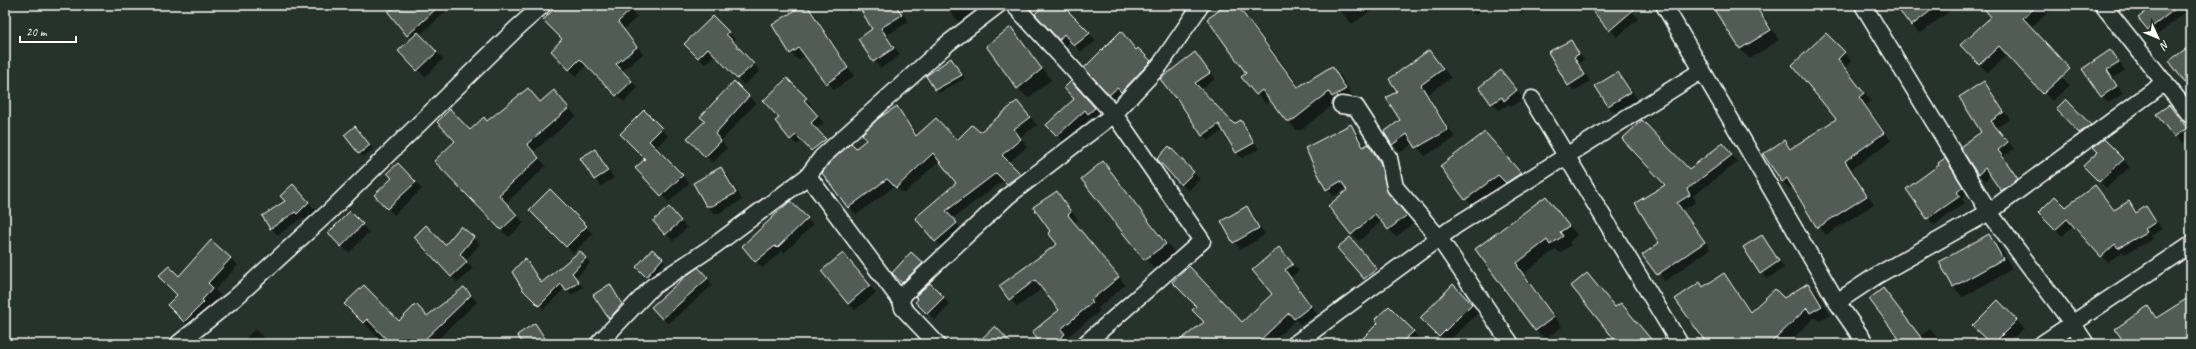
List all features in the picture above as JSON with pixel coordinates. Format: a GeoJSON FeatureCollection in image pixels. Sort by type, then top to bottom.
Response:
{"type":"FeatureCollection","features":[{"type":"Feature","properties":{"kind":"street"},"geometry":{"type":"LineString","coordinates":[[178,344],[235,298],[330,211],[517,28],[543,5]]}},
{"type":"Feature","properties":{"kind":"street"},"geometry":{"type":"LineString","coordinates":[[598,344],[652,287],[715,245],[808,176],[822,157],[947,44],[998,5]]}},
{"type":"Feature","properties":{"kind":"street"},"geometry":{"type":"LineString","coordinates":[[1014,5],[1114,114],[1202,241],[1085,344]]}},
{"type":"Feature","properties":{"kind":"street"},"geometry":{"type":"LineString","coordinates":[[901,301],[904,294],[1008,196],[1114,114],[1160,65],[1201,5]]}},
{"type":"Feature","properties":{"kind":"street"},"geometry":{"type":"LineString","coordinates":[[1664,5],[1701,71],[1837,302],[1866,344]]}},
{"type":"Feature","properties":{"kind":"street"},"geometry":{"type":"LineString","coordinates":[[1863,5],[1989,212],[2086,344]]}},
{"type":"Feature","properties":{"kind":"street"},"geometry":{"type":"LineString","coordinates":[[2103,5],[2191,116]]}},
{"type":"Feature","properties":{"kind":"street"},"geometry":{"type":"LineString","coordinates":[[1295,344],[1439,238],[1701,71]]}},
{"type":"Feature","properties":{"kind":"street"},"geometry":{"type":"LineString","coordinates":[[1837,302],[1876,276],[1989,212],[2165,82]]}},
{"type":"Feature","properties":{"kind":"street"},"geometry":{"type":"LineString","coordinates":[[1532,99],[1680,344]]}},
{"type":"Feature","properties":{"kind":"street"},"geometry":{"type":"LineString","coordinates":[[1341,105],[1356,107],[1389,158],[1395,187],[1439,238],[1511,344]]}},
{"type":"Feature","properties":{"kind":"street"},"geometry":{"type":"LineString","coordinates":[[808,176],[901,301],[903,308],[937,344]]}},
{"type":"Feature","properties":{"kind":"street"},"geometry":{"type":"LineString","coordinates":[[2042,344],[2191,244]]}},
{"type":"Feature","properties":{"kind":"building"},"geometry":{"type":"Polygon","coordinates":[[[397,5],[440,5],[407,36],[388,12],[397,5]]]}},
{"type":"Feature","properties":{"kind":"building"},"geometry":{"type":"Polygon","coordinates":[[[558,5],[636,5],[618,22],[637,47],[616,64],[632,81],[616,96],[580,59],[569,70],[551,51],[562,39],[543,20],[558,5]]]}},
{"type":"Feature","properties":{"kind":"building"},"geometry":{"type":"Polygon","coordinates":[[[803,5],[807,5],[848,68],[826,84],[799,48],[790,54],[772,25],[803,5]]]}},
{"type":"Feature","properties":{"kind":"building"},"geometry":{"type":"Polygon","coordinates":[[[858,5],[896,5],[902,15],[881,28],[894,48],[873,62],[858,39],[872,29],[858,5]]]}},
{"type":"Feature","properties":{"kind":"building"},"geometry":{"type":"Polygon","coordinates":[[[1044,5],[1062,5],[1090,33],[1074,46],[1064,34],[1059,40],[1035,14],[1044,5]]]}},
{"type":"Feature","properties":{"kind":"building"},"geometry":{"type":"Polygon","coordinates":[[[1227,5],[1237,5],[1298,87],[1332,66],[1346,89],[1332,97],[1329,92],[1292,121],[1286,121],[1262,90],[1256,95],[1241,77],[1246,73],[1207,19],[1227,5]]]}},
{"type":"Feature","properties":{"kind":"building"},"geometry":{"type":"Polygon","coordinates":[[[1588,5],[1639,5],[1609,31],[1588,5]]]}},
{"type":"Feature","properties":{"kind":"building"},"geometry":{"type":"Polygon","coordinates":[[[1711,5],[1755,5],[1771,30],[1740,49],[1711,5]]]}},
{"type":"Feature","properties":{"kind":"building"},"geometry":{"type":"Polygon","coordinates":[[[1895,5],[1938,5],[1911,26],[1895,5]]]}},
{"type":"Feature","properties":{"kind":"building"},"geometry":{"type":"Polygon","coordinates":[[[1981,5],[2038,5],[2023,18],[2070,69],[2043,94],[1999,46],[1979,65],[1960,45],[1991,17],[1981,5]]]}},
{"type":"Feature","properties":{"kind":"building"},"geometry":{"type":"Polygon","coordinates":[[[2154,5],[2180,5],[2148,30],[2138,18],[2154,5]]]}},
{"type":"Feature","properties":{"kind":"building"},"geometry":{"type":"Polygon","coordinates":[[[713,16],[729,32],[726,34],[754,64],[737,79],[708,48],[698,58],[684,44],[713,16]]]}},
{"type":"Feature","properties":{"kind":"building"},"geometry":{"type":"Polygon","coordinates":[[[1011,27],[1042,69],[1017,89],[986,46],[1011,27]]]}},
{"type":"Feature","properties":{"kind":"building"},"geometry":{"type":"Polygon","coordinates":[[[1121,31],[1136,50],[1138,48],[1151,61],[1121,92],[1117,88],[1109,95],[1084,68],[1121,31]]]}},
{"type":"Feature","properties":{"kind":"building"},"geometry":{"type":"Polygon","coordinates":[[[418,32],[437,52],[417,71],[398,51],[418,32]]]}},
{"type":"Feature","properties":{"kind":"building"},"geometry":{"type":"Polygon","coordinates":[[[1826,33],[1845,52],[1838,59],[1864,93],[1859,97],[1884,133],[1845,161],[1867,196],[1817,228],[1787,178],[1782,182],[1763,154],[1784,140],[1790,149],[1836,119],[1792,65],[1826,33]]]}},
{"type":"Feature","properties":{"kind":"building"},"geometry":{"type":"Polygon","coordinates":[[[1571,40],[1579,54],[1574,57],[1585,75],[1568,86],[1548,52],[1571,40]]]}},
{"type":"Feature","properties":{"kind":"building"},"geometry":{"type":"Polygon","coordinates":[[[2191,45],[2191,91],[2169,61],[2191,45]]]}},
{"type":"Feature","properties":{"kind":"building"},"geometry":{"type":"Polygon","coordinates":[[[1429,50],[1443,69],[1421,85],[1448,130],[1416,148],[1407,134],[1392,145],[1384,132],[1400,120],[1386,98],[1397,91],[1389,79],[1429,50]]]}},
{"type":"Feature","properties":{"kind":"building"},"geometry":{"type":"Polygon","coordinates":[[[2110,50],[2119,63],[2107,70],[2117,86],[2101,97],[2082,69],[2110,50]]]}},
{"type":"Feature","properties":{"kind":"building"},"geometry":{"type":"Polygon","coordinates":[[[1195,52],[1210,73],[1195,83],[1234,124],[1241,120],[1254,143],[1236,153],[1219,124],[1202,136],[1176,97],[1175,98],[1160,79],[1195,52]]]}},
{"type":"Feature","properties":{"kind":"building"},"geometry":{"type":"Polygon","coordinates":[[[951,58],[962,75],[935,90],[926,76],[951,58]]]}},
{"type":"Feature","properties":{"kind":"building"},"geometry":{"type":"Polygon","coordinates":[[[1501,70],[1517,90],[1504,101],[1502,97],[1491,104],[1479,87],[1501,70]]]}},
{"type":"Feature","properties":{"kind":"building"},"geometry":{"type":"Polygon","coordinates":[[[1618,72],[1631,92],[1608,106],[1595,86],[1618,72]]]}},
{"type":"Feature","properties":{"kind":"building"},"geometry":{"type":"Polygon","coordinates":[[[787,78],[807,98],[804,100],[818,116],[811,123],[826,139],[811,151],[796,135],[790,140],[775,121],[779,118],[763,101],[787,78]]]}},
{"type":"Feature","properties":{"kind":"building"},"geometry":{"type":"Polygon","coordinates":[[[734,81],[749,96],[715,134],[721,141],[705,157],[687,138],[705,121],[700,117],[734,81]]]}},
{"type":"Feature","properties":{"kind":"building"},"geometry":{"type":"Polygon","coordinates":[[[1071,81],[1095,108],[1088,114],[1085,110],[1057,136],[1046,125],[1074,99],[1064,88],[1071,81]]]}},
{"type":"Feature","properties":{"kind":"building"},"geometry":{"type":"Polygon","coordinates":[[[1984,81],[2004,112],[1991,121],[2008,142],[1998,150],[2018,179],[2001,191],[1985,168],[1978,175],[1960,147],[1981,132],[1959,97],[1984,81]]]}},
{"type":"Feature","properties":{"kind":"building"},"geometry":{"type":"Polygon","coordinates":[[[528,88],[540,102],[554,90],[569,108],[527,144],[539,158],[499,195],[517,215],[501,230],[434,161],[455,141],[437,122],[450,109],[470,130],[484,117],[487,121],[528,88]]]}},
{"type":"Feature","properties":{"kind":"building"},"geometry":{"type":"Polygon","coordinates":[[[2066,99],[2091,125],[2079,133],[2056,109],[2066,99]]]}},
{"type":"Feature","properties":{"kind":"building"},"geometry":{"type":"Polygon","coordinates":[[[1017,101],[1030,117],[1014,129],[1021,139],[1002,155],[1021,174],[1007,184],[996,173],[946,211],[957,223],[935,242],[915,218],[956,183],[933,153],[896,188],[887,179],[848,208],[822,173],[829,163],[851,143],[856,148],[866,140],[862,134],[879,118],[897,106],[916,136],[936,118],[957,140],[972,125],[980,132],[1017,101]]]}},
{"type":"Feature","properties":{"kind":"building"},"geometry":{"type":"Polygon","coordinates":[[[2169,105],[2187,128],[2174,137],[2156,114],[2169,105]]]}},
{"type":"Feature","properties":{"kind":"building"},"geometry":{"type":"Polygon","coordinates":[[[644,110],[662,128],[649,141],[683,175],[661,196],[635,168],[645,159],[620,134],[644,110]]]}},
{"type":"Feature","properties":{"kind":"building"},"geometry":{"type":"Polygon","coordinates":[[[1642,120],[1689,169],[1723,143],[1732,155],[1687,189],[1690,195],[1677,203],[1705,242],[1657,275],[1642,255],[1659,243],[1635,203],[1665,185],[1622,139],[1642,120]]]}},
{"type":"Feature","properties":{"kind":"building"},"geometry":{"type":"Polygon","coordinates":[[[1351,124],[1363,147],[1368,144],[1380,162],[1388,193],[1407,215],[1388,230],[1375,214],[1351,235],[1328,206],[1347,190],[1341,181],[1326,190],[1305,148],[1351,124]]]}},
{"type":"Feature","properties":{"kind":"building"},"geometry":{"type":"Polygon","coordinates":[[[355,126],[370,145],[359,154],[344,135],[355,126]]]}},
{"type":"Feature","properties":{"kind":"building"},"geometry":{"type":"Polygon","coordinates":[[[1485,132],[1521,173],[1506,183],[1498,175],[1465,200],[1440,166],[1485,132]]]}},
{"type":"Feature","properties":{"kind":"building"},"geometry":{"type":"Polygon","coordinates":[[[2104,139],[2124,159],[2099,182],[2083,166],[2098,152],[2093,147],[2104,139]]]}},
{"type":"Feature","properties":{"kind":"building"},"geometry":{"type":"Polygon","coordinates":[[[1169,146],[1194,172],[1181,185],[1157,159],[1169,146]]]}},
{"type":"Feature","properties":{"kind":"building"},"geometry":{"type":"Polygon","coordinates":[[[595,149],[608,171],[594,180],[580,158],[595,149]]]}},
{"type":"Feature","properties":{"kind":"building"},"geometry":{"type":"Polygon","coordinates":[[[1945,158],[1963,187],[1957,192],[1960,196],[1927,219],[1906,189],[1939,165],[1938,163],[1945,158]]]}},
{"type":"Feature","properties":{"kind":"building"},"geometry":{"type":"Polygon","coordinates":[[[1103,161],[1166,244],[1144,260],[1081,179],[1103,161]]]}},
{"type":"Feature","properties":{"kind":"building"},"geometry":{"type":"Polygon","coordinates":[[[398,163],[416,182],[387,209],[374,195],[392,178],[387,173],[398,163]]]}},
{"type":"Feature","properties":{"kind":"building"},"geometry":{"type":"Polygon","coordinates":[[[721,167],[736,193],[712,206],[706,206],[693,183],[721,167]]]}},
{"type":"Feature","properties":{"kind":"building"},"geometry":{"type":"Polygon","coordinates":[[[293,184],[309,202],[297,214],[295,212],[270,229],[262,216],[285,201],[280,196],[293,184]]]}},
{"type":"Feature","properties":{"kind":"building"},"geometry":{"type":"Polygon","coordinates":[[[2095,185],[2114,210],[2129,201],[2136,213],[2146,206],[2156,222],[2145,229],[2147,232],[2118,248],[2115,244],[2101,257],[2067,219],[2055,230],[2038,213],[2055,196],[2066,207],[2095,185]]]}},
{"type":"Feature","properties":{"kind":"building"},"geometry":{"type":"Polygon","coordinates":[[[550,189],[587,226],[566,247],[529,210],[550,189]]]}},
{"type":"Feature","properties":{"kind":"building"},"geometry":{"type":"Polygon","coordinates":[[[1057,191],[1071,212],[1068,215],[1119,277],[1091,300],[1093,302],[1061,329],[1065,334],[1054,344],[1041,344],[1032,332],[1059,310],[1035,280],[1009,300],[999,286],[1057,244],[1048,233],[1050,231],[1033,207],[1057,191]]]}},
{"type":"Feature","properties":{"kind":"building"},"geometry":{"type":"Polygon","coordinates":[[[1546,196],[1569,226],[1560,232],[1563,236],[1550,245],[1547,240],[1517,263],[1518,267],[1554,317],[1535,331],[1475,249],[1546,196]]]}},
{"type":"Feature","properties":{"kind":"building"},"geometry":{"type":"Polygon","coordinates":[[[790,201],[808,218],[777,248],[775,246],[755,262],[742,246],[790,201]]]}},
{"type":"Feature","properties":{"kind":"building"},"geometry":{"type":"Polygon","coordinates":[[[1247,206],[1259,228],[1233,243],[1221,221],[1247,206]]]}},
{"type":"Feature","properties":{"kind":"building"},"geometry":{"type":"Polygon","coordinates":[[[669,207],[681,221],[665,235],[653,221],[669,207]]]}},
{"type":"Feature","properties":{"kind":"building"},"geometry":{"type":"Polygon","coordinates":[[[350,211],[363,224],[341,247],[328,233],[350,211]]]}},
{"type":"Feature","properties":{"kind":"building"},"geometry":{"type":"Polygon","coordinates":[[[426,225],[445,245],[461,226],[474,237],[460,254],[467,262],[451,277],[414,237],[426,225]]]}},
{"type":"Feature","properties":{"kind":"building"},"geometry":{"type":"Polygon","coordinates":[[[1989,234],[2003,259],[1953,287],[1939,262],[1989,234]]]}},
{"type":"Feature","properties":{"kind":"building"},"geometry":{"type":"Polygon","coordinates":[[[1762,235],[1779,261],[1760,274],[1743,247],[1762,235]]]}},
{"type":"Feature","properties":{"kind":"building"},"geometry":{"type":"Polygon","coordinates":[[[1350,237],[1377,269],[1364,279],[1337,248],[1350,237]]]}},
{"type":"Feature","properties":{"kind":"building"},"geometry":{"type":"Polygon","coordinates":[[[211,240],[231,258],[208,283],[213,288],[202,300],[204,302],[184,322],[167,305],[177,295],[158,276],[169,266],[179,276],[211,240]]]}},
{"type":"Feature","properties":{"kind":"building"},"geometry":{"type":"Polygon","coordinates":[[[1279,247],[1293,264],[1285,270],[1311,306],[1294,319],[1289,313],[1256,344],[1175,344],[1204,322],[1192,310],[1196,306],[1172,282],[1189,266],[1242,322],[1272,294],[1252,270],[1279,247]]]}},
{"type":"Feature","properties":{"kind":"building"},"geometry":{"type":"Polygon","coordinates":[[[652,249],[663,258],[646,277],[636,267],[652,249]]]}},
{"type":"Feature","properties":{"kind":"building"},"geometry":{"type":"Polygon","coordinates":[[[580,251],[586,258],[572,273],[579,282],[566,291],[561,284],[539,306],[523,290],[512,272],[525,258],[541,283],[580,251]]]}},
{"type":"Feature","properties":{"kind":"building"},"geometry":{"type":"Polygon","coordinates":[[[911,252],[923,263],[902,283],[892,273],[911,252]]]}},
{"type":"Feature","properties":{"kind":"building"},"geometry":{"type":"Polygon","coordinates":[[[843,253],[870,285],[848,304],[821,271],[843,253]]]}},
{"type":"Feature","properties":{"kind":"building"},"geometry":{"type":"Polygon","coordinates":[[[698,267],[708,278],[662,319],[651,307],[698,267]]]}},
{"type":"Feature","properties":{"kind":"building"},"geometry":{"type":"Polygon","coordinates":[[[1587,273],[1615,307],[1621,303],[1655,344],[1618,344],[1571,286],[1587,273]]]}},
{"type":"Feature","properties":{"kind":"building"},"geometry":{"type":"Polygon","coordinates":[[[1724,273],[1750,312],[1775,289],[1784,298],[1808,283],[1822,306],[1810,313],[1807,308],[1770,344],[1707,344],[1675,299],[1700,282],[1703,287],[1724,273]]]}},
{"type":"Feature","properties":{"kind":"building"},"geometry":{"type":"Polygon","coordinates":[[[930,283],[944,297],[927,314],[915,302],[918,299],[915,296],[930,283]]]}},
{"type":"Feature","properties":{"kind":"building"},"geometry":{"type":"Polygon","coordinates":[[[610,284],[622,304],[609,319],[593,295],[610,284]]]}},
{"type":"Feature","properties":{"kind":"building"},"geometry":{"type":"Polygon","coordinates":[[[1453,284],[1472,304],[1439,337],[1420,318],[1453,284]]]}},
{"type":"Feature","properties":{"kind":"building"},"geometry":{"type":"Polygon","coordinates":[[[364,285],[399,321],[416,304],[427,316],[464,287],[471,295],[420,344],[391,344],[367,319],[363,323],[344,304],[364,285]]]}},
{"type":"Feature","properties":{"kind":"building"},"geometry":{"type":"Polygon","coordinates":[[[1883,288],[1926,344],[1903,344],[1869,299],[1883,288]]]}},
{"type":"Feature","properties":{"kind":"building"},"geometry":{"type":"Polygon","coordinates":[[[2191,296],[2191,344],[2125,344],[2115,329],[2148,306],[2156,318],[2191,296]]]}},
{"type":"Feature","properties":{"kind":"building"},"geometry":{"type":"Polygon","coordinates":[[[1998,300],[2017,320],[1993,344],[1991,344],[1972,326],[1998,300]]]}},
{"type":"Feature","properties":{"kind":"building"},"geometry":{"type":"Polygon","coordinates":[[[1389,306],[1414,331],[1400,344],[1357,344],[1378,323],[1375,319],[1389,306]]]}},
{"type":"Feature","properties":{"kind":"building"},"geometry":{"type":"Polygon","coordinates":[[[535,323],[549,344],[523,344],[517,335],[535,323]]]}},
{"type":"Feature","properties":{"kind":"building"},"geometry":{"type":"Polygon","coordinates":[[[995,326],[1012,344],[976,344],[995,326]]]}}]}
